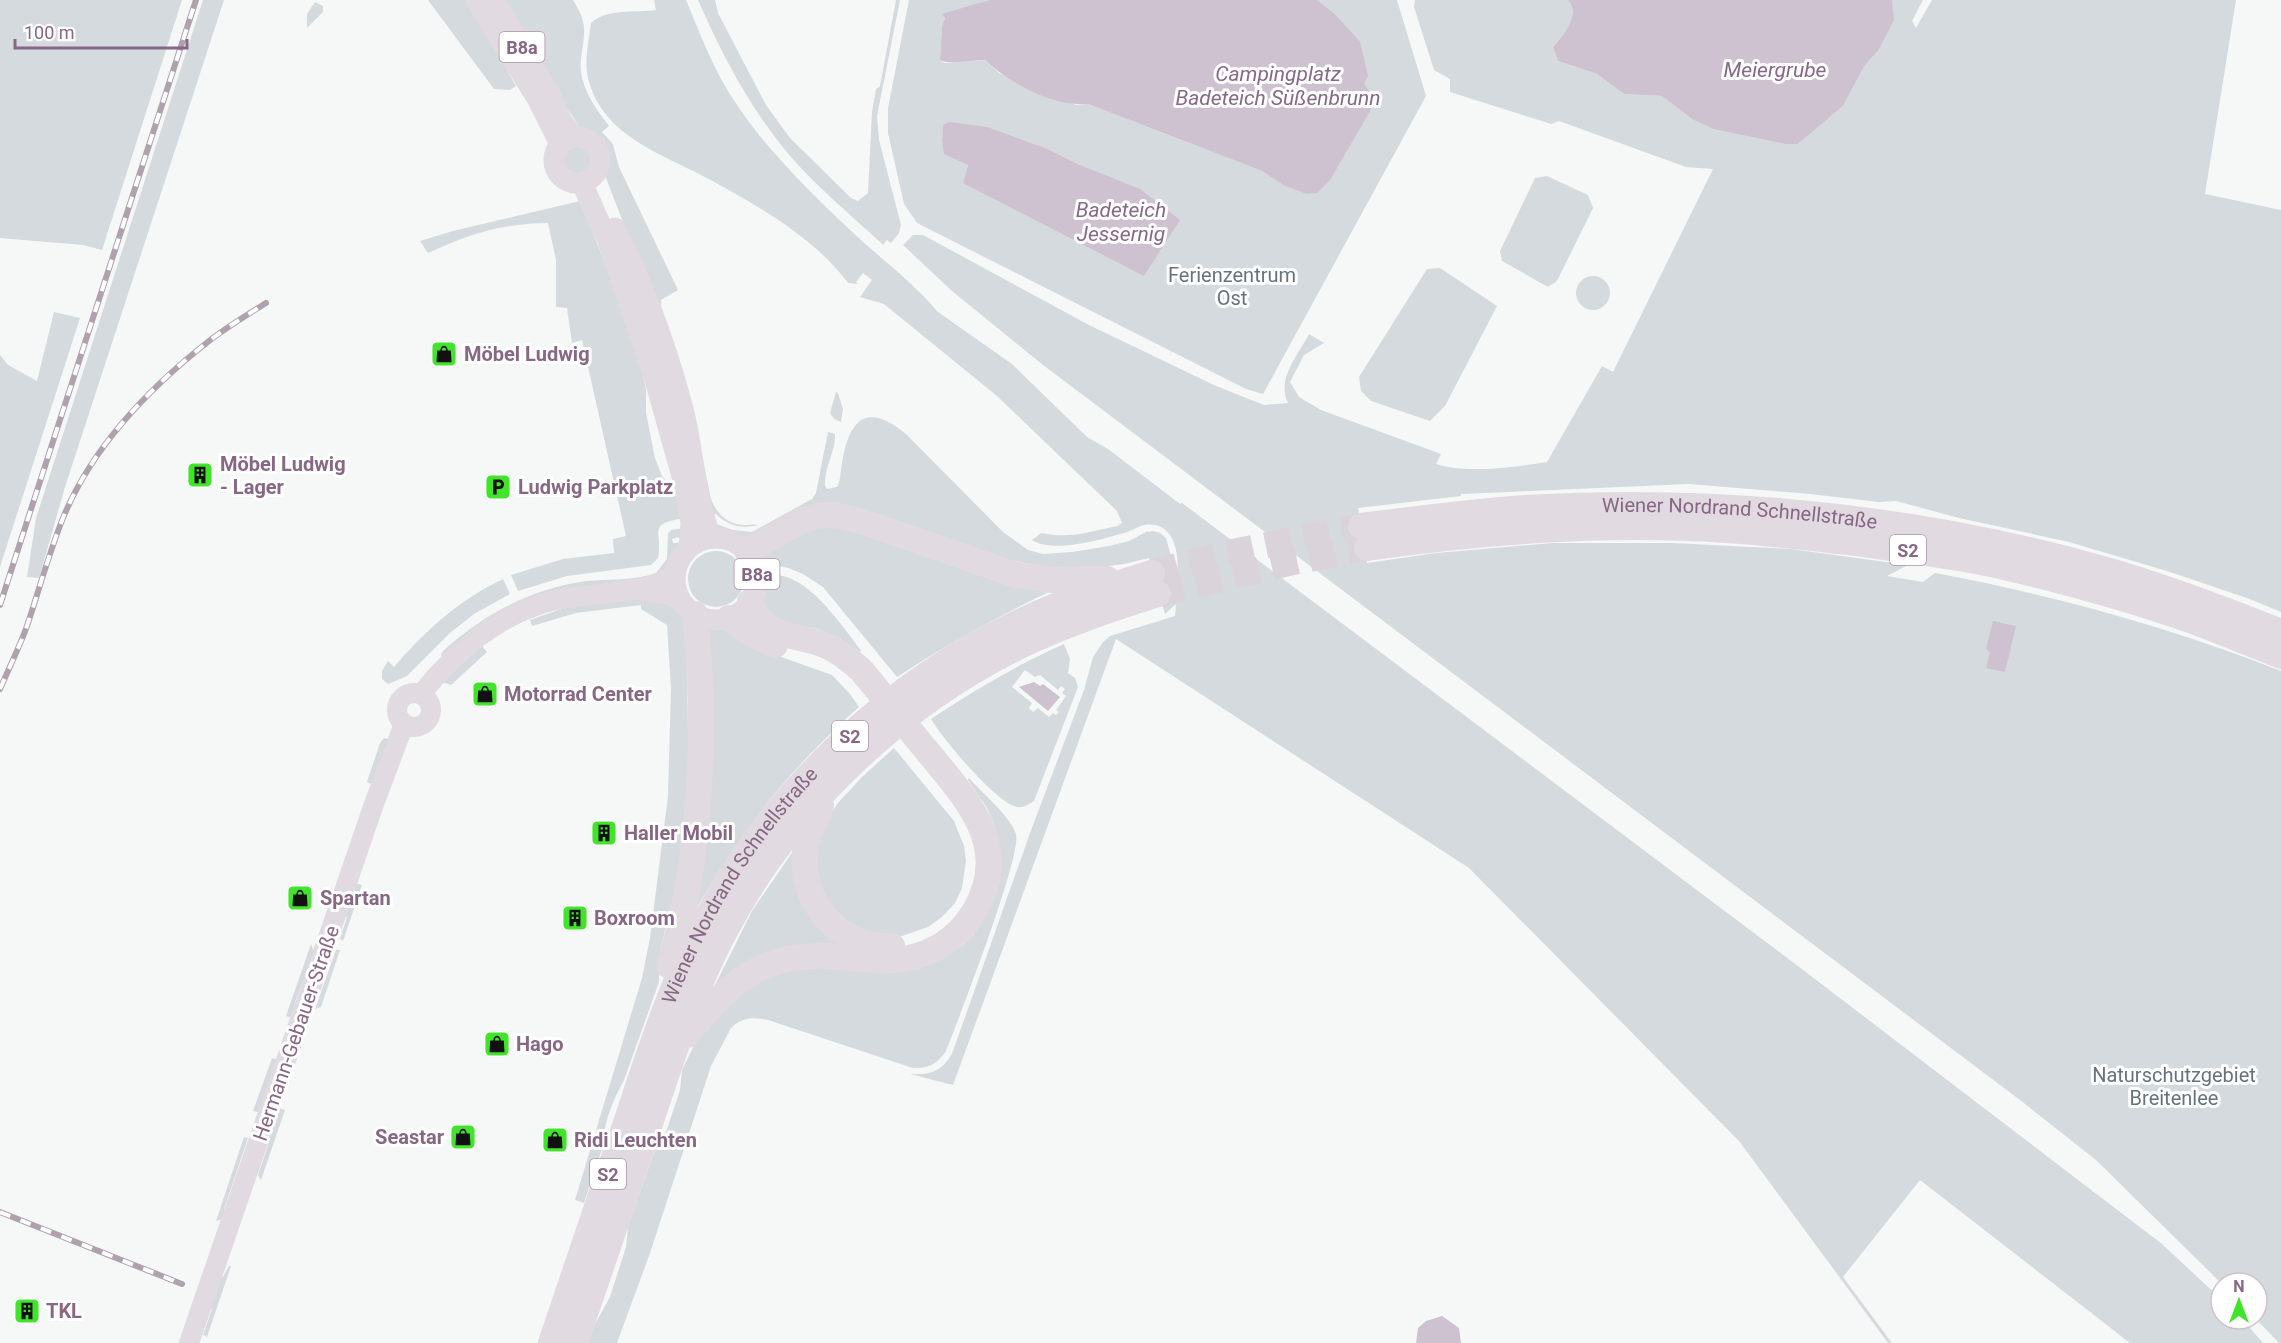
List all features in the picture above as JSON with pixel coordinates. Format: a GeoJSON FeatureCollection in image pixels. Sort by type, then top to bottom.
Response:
{"type":"FeatureCollection","features":[{"type":"Feature","properties":{"kind":"highway","name":"Wiener Nordrand Schnellstraße"},"geometry":{"type":"LineString","coordinates":[[2281,632],[2199,599],[2099,568],[1999,544],[1908,527],[1820,515],[1724,508],[1626,505],[1525,508],[1364,537],[1446,537],[1520,531],[1629,528],[1725,530],[1816,538],[1994,565],[2093,590],[2190,620],[2281,656]]}},
{"type":"Feature","properties":{"kind":"highway"},"geometry":{"type":"LineString","coordinates":[[747,551],[801,521],[818,516],[834,516],[861,521],[978,563],[1028,577],[1148,582]]}},
{"type":"Feature","properties":{"kind":"highway","name":"Wiener Nordrand Schnellstraße"},"geometry":{"type":"LineString","coordinates":[[575,1343],[674,1052],[705,970],[726,929],[770,860],[825,792],[880,740],[930,699],[1001,656],[1068,625],[1148,582]]}},
{"type":"Feature","properties":{"kind":"highway","name":"Wiener Nordrand Schnellstraße"},"geometry":{"type":"LineString","coordinates":[[551,1343],[667,1005],[706,918],[733,873],[786,802],[850,737],[916,682],[990,637],[1057,606],[1148,582]]}},
{"type":"Feature","properties":{"kind":"highway"},"geometry":{"type":"LineString","coordinates":[[750,602],[756,616],[765,626],[837,651],[861,670],[874,696],[907,737],[957,811],[968,831],[973,848],[974,867],[967,896],[952,919],[942,928],[913,943],[884,946],[867,944],[850,937],[830,922],[813,898],[805,862],[808,838],[825,792]]}},
{"type":"Feature","properties":{"kind":"highway"},"geometry":{"type":"LineString","coordinates":[[667,1005],[665,981],[684,908],[696,809],[701,710],[699,654],[688,607]]}},
{"type":"Feature","properties":{"kind":"highway"},"geometry":{"type":"LineString","coordinates":[[729,618],[749,633],[768,643],[829,662],[874,696]]}},
{"type":"Feature","properties":{"kind":"highway"},"geometry":{"type":"LineString","coordinates":[[674,1052],[716,1000],[735,983],[757,970],[790,959],[811,956],[888,960],[919,956],[947,942],[971,917],[981,898],[987,878],[988,863],[984,833],[979,819],[962,794],[907,737]]}},
{"type":"Feature","properties":{"kind":"main road","name":"B8a"},"geometry":{"type":"LineString","coordinates":[[476,0],[519,72],[567,141]]}},
{"type":"Feature","properties":{"kind":"main road","name":"B8a"},"geometry":{"type":"LineString","coordinates":[[494,0],[550,94],[562,121],[567,141]]}},
{"type":"Feature","properties":{"kind":"main road"},"geometry":{"type":"LineString","coordinates":[[588,140],[598,150],[600,164],[588,180],[567,182],[556,171],[554,159],[567,141],[588,140]]}},
{"type":"Feature","properties":{"kind":"main road"},"geometry":{"type":"LineString","coordinates":[[588,180],[630,259],[675,381],[694,456],[703,521],[712,538],[689,547],[680,558],[675,572],[675,584],[688,607],[706,619],[729,618]]}},
{"type":"Feature","properties":{"kind":"main road"},"geometry":{"type":"LineString","coordinates":[[588,180],[655,380],[685,487],[691,523],[689,547]]}},
{"type":"Feature","properties":{"kind":"main road","name":"B8a"},"geometry":{"type":"LineString","coordinates":[[712,538],[736,543],[747,551],[757,572],[755,593],[750,602],[741,612],[729,618]]}},
{"type":"Feature","properties":{"kind":"street","name":"Hermann-Gebauer-Straße"},"geometry":{"type":"LineString","coordinates":[[189,1343],[224,1248],[374,804],[404,724],[416,727],[429,719],[430,702],[421,694],[459,651],[480,634],[520,612],[551,601],[630,590],[667,579],[675,572]]}},
{"type":"Feature","properties":{"kind":"street","name":"Hermann-Gebauer-Straße"},"geometry":{"type":"LineString","coordinates":[[630,590],[665,594],[688,607]]}},
{"type":"Feature","properties":{"kind":"green space"},"geometry":{"type":"Polygon","coordinates":[[[0,0],[182,0],[102,250],[83,245],[0,238],[0,0]]]}},
{"type":"Feature","properties":{"kind":"green space"},"geometry":{"type":"Polygon","coordinates":[[[203,0],[224,0],[65,487],[39,578],[27,577],[36,518],[203,0]]]}},
{"type":"Feature","properties":{"kind":"green space"},"geometry":{"type":"Polygon","coordinates":[[[428,0],[468,0],[516,86],[510,90],[494,89],[428,0]]]}},
{"type":"Feature","properties":{"kind":"green space"},"geometry":{"type":"Polygon","coordinates":[[[501,0],[573,0],[580,13],[584,27],[581,72],[585,87],[609,126],[602,132],[613,144],[619,167],[678,290],[661,300],[662,318],[691,403],[711,499],[720,514],[733,523],[758,525],[735,526],[716,514],[708,514],[654,302],[604,173],[606,158],[603,146],[595,137],[581,130],[501,0]]]}},
{"type":"Feature","properties":{"kind":"green space"},"geometry":{"type":"Polygon","coordinates":[[[654,0],[686,0],[713,63],[733,99],[758,134],[801,182],[938,312],[1012,364],[1087,437],[1108,449],[1180,504],[1182,503],[1790,960],[2162,1244],[2209,1288],[2209,1331],[2252,1331],[2263,1343],[2130,1343],[1920,1180],[1843,1277],[1892,1343],[1888,1343],[1739,1141],[1469,868],[1116,639],[953,1085],[910,1074],[923,1074],[939,1069],[952,1054],[1030,833],[1084,690],[1093,657],[1110,636],[1175,616],[1176,604],[1165,614],[1149,558],[1086,569],[1046,567],[1009,560],[866,512],[749,538],[715,527],[716,524],[733,530],[752,532],[812,499],[816,493],[828,432],[835,434],[835,440],[826,472],[825,486],[827,489],[837,487],[850,435],[855,425],[862,419],[871,417],[893,425],[907,435],[1003,532],[1028,550],[1043,554],[1072,552],[1129,541],[1153,531],[1166,538],[1177,578],[1176,550],[1169,534],[1163,528],[1154,525],[1144,525],[1117,535],[1079,544],[1053,546],[1032,540],[1041,533],[1079,534],[1122,523],[1117,511],[997,396],[884,304],[860,297],[872,280],[863,273],[856,282],[858,284],[848,283],[821,253],[789,227],[736,194],[641,144],[608,117],[596,99],[588,78],[587,58],[591,23],[613,13],[656,10],[654,0]]]}},
{"type":"Feature","properties":{"kind":"green space"},"geometry":{"type":"Polygon","coordinates":[[[698,0],[715,0],[718,13],[766,105],[790,138],[851,198],[858,201],[868,193],[872,112],[876,89],[880,86],[896,0],[900,0],[877,116],[879,140],[901,225],[899,233],[891,243],[887,240],[883,245],[791,157],[763,121],[739,82],[698,0]]]}},
{"type":"Feature","properties":{"kind":"green space","name":"Ferienzentrum Ost"},"geometry":{"type":"Polygon","coordinates":[[[909,0],[989,0],[943,15],[945,18],[942,26],[940,60],[944,63],[985,60],[999,73],[1076,105],[1088,104],[1262,171],[1283,185],[1363,84],[1360,41],[1334,13],[1317,0],[1397,0],[1426,96],[1263,394],[1246,389],[917,223],[904,204],[888,133],[888,108],[909,0]],[[943,125],[942,141],[968,165],[963,183],[1080,165],[1048,149],[988,127],[943,125]]]}},
{"type":"Feature","properties":{"kind":"green space","name":"Naturschutzgebiet Breitenlee"},"geometry":{"type":"Polygon","coordinates":[[[1415,0],[1568,0],[1573,12],[1572,18],[1566,31],[1553,47],[1558,61],[1597,74],[1624,94],[1662,96],[1692,119],[1798,144],[1843,106],[1865,65],[1878,51],[1893,20],[1892,0],[1923,0],[1912,21],[1916,28],[1932,0],[2236,0],[2205,194],[2281,210],[2281,612],[2167,571],[2069,542],[1959,518],[1896,501],[1879,502],[1689,484],[1461,494],[1461,496],[1358,508],[1367,563],[1436,553],[1553,543],[1673,543],[1791,549],[1908,565],[1887,576],[1923,582],[1935,573],[2023,591],[2153,626],[2281,671],[2281,1343],[2268,1331],[2269,1271],[2209,1271],[2096,1160],[2020,1100],[1043,365],[952,291],[903,245],[913,235],[923,235],[1089,325],[1216,386],[1264,405],[1288,403],[1285,394],[1286,377],[1309,334],[1324,343],[1304,355],[1290,382],[1299,397],[1321,410],[1441,454],[1436,464],[1448,467],[1491,469],[1547,462],[1602,366],[1613,372],[1713,169],[1686,167],[1559,121],[1551,124],[1450,92],[1450,79],[1434,70],[1414,7],[1415,0]]]}},
{"type":"Feature","properties":{"kind":"green space"},"geometry":{"type":"Polygon","coordinates":[[[315,2],[323,6],[323,12],[307,28],[307,14],[315,2]]]}},
{"type":"Feature","properties":{"kind":"green space"},"geometry":{"type":"Polygon","coordinates":[[[577,144],[589,149],[594,161],[589,173],[577,178],[565,173],[560,161],[565,149],[577,144]]]}},
{"type":"Feature","properties":{"kind":"green space"},"geometry":{"type":"Polygon","coordinates":[[[1547,176],[1588,195],[1593,208],[1557,281],[1548,287],[1502,261],[1500,251],[1535,178],[1547,176]]]}},
{"type":"Feature","properties":{"kind":"green space"},"geometry":{"type":"Polygon","coordinates":[[[580,201],[634,335],[646,390],[646,413],[655,458],[662,476],[681,500],[685,518],[673,520],[661,526],[658,558],[651,565],[567,576],[518,591],[511,575],[563,559],[614,553],[613,539],[626,536],[582,340],[572,343],[567,308],[556,307],[556,260],[548,223],[515,225],[486,231],[428,253],[420,241],[580,201]]]}},
{"type":"Feature","properties":{"kind":"green space"},"geometry":{"type":"Polygon","coordinates":[[[1440,268],[1497,306],[1445,406],[1430,421],[1371,401],[1361,391],[1359,377],[1427,269],[1440,268]]]}},
{"type":"Feature","properties":{"kind":"green space"},"geometry":{"type":"Polygon","coordinates":[[[1593,276],[1605,281],[1610,293],[1605,305],[1593,310],[1581,305],[1576,293],[1581,281],[1593,276]]]}},
{"type":"Feature","properties":{"kind":"green space"},"geometry":{"type":"Polygon","coordinates":[[[54,312],[80,318],[0,567],[0,355],[8,365],[37,381],[54,312]]]}},
{"type":"Feature","properties":{"kind":"green space"},"geometry":{"type":"Polygon","coordinates":[[[836,392],[843,409],[841,422],[834,419],[830,413],[836,392]]]}},
{"type":"Feature","properties":{"kind":"green space"},"geometry":{"type":"Polygon","coordinates":[[[826,520],[1047,586],[1049,592],[972,632],[897,677],[823,587],[803,574],[764,563],[760,558],[826,520]]]}},
{"type":"Feature","properties":{"kind":"green space"},"geometry":{"type":"Polygon","coordinates":[[[685,528],[682,537],[672,539],[673,543],[683,542],[665,570],[647,578],[590,586],[442,657],[442,652],[474,626],[527,597],[586,581],[630,579],[656,573],[667,559],[668,533],[671,530],[685,528]]]}},
{"type":"Feature","properties":{"kind":"green space"},"geometry":{"type":"Polygon","coordinates":[[[716,551],[727,553],[736,559],[742,568],[744,579],[742,590],[736,599],[727,605],[716,607],[705,605],[696,599],[690,590],[688,579],[690,568],[696,559],[705,553],[716,551]]]}},
{"type":"Feature","properties":{"kind":"green space"},"geometry":{"type":"Polygon","coordinates":[[[772,575],[798,582],[811,591],[834,615],[861,650],[860,652],[838,637],[818,629],[776,621],[761,606],[765,580],[772,575]]]}},
{"type":"Feature","properties":{"kind":"green space"},"geometry":{"type":"Polygon","coordinates":[[[503,579],[510,594],[474,614],[450,633],[407,676],[388,684],[382,679],[382,671],[388,661],[394,667],[444,617],[472,596],[503,579]]]}},
{"type":"Feature","properties":{"kind":"green space"},"geometry":{"type":"Polygon","coordinates":[[[611,598],[643,598],[660,601],[669,604],[686,618],[688,730],[691,750],[675,909],[668,916],[659,957],[659,982],[624,1080],[610,1111],[605,1127],[604,1143],[584,1203],[575,1200],[642,978],[650,938],[668,796],[671,688],[667,625],[641,609],[641,605],[576,613],[532,626],[530,620],[561,609],[611,598]]]}},
{"type":"Feature","properties":{"kind":"green space"},"geometry":{"type":"Polygon","coordinates":[[[705,627],[723,628],[756,648],[832,675],[859,707],[800,765],[764,807],[732,852],[688,923],[705,627]]]}},
{"type":"Feature","properties":{"kind":"green space"},"geometry":{"type":"Polygon","coordinates":[[[1064,644],[1070,659],[1068,673],[1075,678],[1078,687],[1034,801],[1017,807],[1007,803],[983,782],[931,719],[996,678],[1064,644]],[[1025,670],[1012,687],[1032,703],[1029,708],[1033,712],[1038,708],[1049,717],[1053,713],[1056,715],[1059,712],[1056,710],[1066,696],[1062,693],[1065,689],[1061,686],[1058,690],[1040,675],[1035,677],[1025,670]]]}},
{"type":"Feature","properties":{"kind":"green space"},"geometry":{"type":"Polygon","coordinates":[[[481,645],[487,652],[451,685],[442,682],[481,645]]]}},
{"type":"Feature","properties":{"kind":"green space"},"geometry":{"type":"Polygon","coordinates":[[[384,738],[389,739],[371,784],[367,782],[380,743],[384,738]]]}},
{"type":"Feature","properties":{"kind":"green space"},"geometry":{"type":"Polygon","coordinates":[[[894,748],[954,821],[964,846],[966,861],[962,888],[955,903],[942,917],[928,927],[899,937],[852,928],[825,903],[814,856],[825,824],[837,804],[894,748]]]}},
{"type":"Feature","properties":{"kind":"green space"},"geometry":{"type":"Polygon","coordinates":[[[969,778],[1013,827],[1016,834],[1015,848],[988,940],[946,1051],[932,1065],[913,1068],[768,1020],[748,1019],[735,1024],[711,1066],[650,1253],[617,1343],[588,1343],[594,1326],[610,1297],[626,1247],[628,1227],[658,1141],[666,1132],[680,1090],[682,1070],[699,1035],[745,985],[796,966],[939,957],[962,946],[974,934],[990,908],[999,885],[1001,862],[995,827],[987,808],[968,780],[969,778]]]}},
{"type":"Feature","properties":{"kind":"green space"},"geometry":{"type":"Polygon","coordinates":[[[802,838],[799,854],[847,941],[719,987],[715,985],[752,911],[802,838]]]}},
{"type":"Feature","properties":{"kind":"green space"},"geometry":{"type":"Polygon","coordinates":[[[354,885],[362,885],[343,941],[340,939],[347,917],[344,916],[354,885]]]}},
{"type":"Feature","properties":{"kind":"green space"},"geometry":{"type":"Polygon","coordinates":[[[311,944],[314,952],[295,1002],[293,1018],[286,1016],[311,944]]]}},
{"type":"Feature","properties":{"kind":"green space"},"geometry":{"type":"Polygon","coordinates":[[[336,950],[340,950],[321,1007],[315,1009],[336,950]]]}},
{"type":"Feature","properties":{"kind":"green space"},"geometry":{"type":"Polygon","coordinates":[[[272,1058],[278,1060],[261,1113],[253,1111],[272,1058]]]}},
{"type":"Feature","properties":{"kind":"green space"},"geometry":{"type":"Polygon","coordinates":[[[279,1108],[285,1110],[261,1180],[258,1175],[279,1108]]]}},
{"type":"Feature","properties":{"kind":"green space"},"geometry":{"type":"Polygon","coordinates":[[[244,1137],[248,1138],[224,1209],[227,1210],[222,1219],[216,1221],[244,1137]]]}},
{"type":"Feature","properties":{"kind":"green space"},"geometry":{"type":"Polygon","coordinates":[[[231,1266],[207,1337],[203,1335],[212,1309],[209,1308],[220,1276],[223,1277],[231,1266]]]}},
{"type":"Feature","properties":{"kind":"water","name":"Campingplatz Badeteich Süßenbrunn"},"geometry":{"type":"Polygon","coordinates":[[[989,0],[1317,0],[1334,13],[1360,41],[1368,76],[1364,84],[1376,101],[1330,180],[1317,193],[1307,194],[1283,185],[1262,171],[1088,104],[1061,102],[1047,98],[1020,85],[985,60],[955,62],[940,60],[942,26],[945,18],[942,14],[989,0]]]}},
{"type":"Feature","properties":{"kind":"water","name":"Meiergrube"},"geometry":{"type":"Polygon","coordinates":[[[1568,0],[1892,0],[1894,20],[1878,51],[1865,65],[1843,106],[1798,144],[1786,144],[1714,129],[1692,119],[1662,96],[1624,94],[1597,74],[1558,61],[1553,47],[1566,31],[1572,18],[1573,12],[1568,0]]]}},
{"type":"Feature","properties":{"kind":"water","name":"Badeteich Jessernig"},"geometry":{"type":"Polygon","coordinates":[[[949,122],[988,127],[1048,149],[1080,165],[1140,189],[1180,220],[1144,276],[963,183],[968,165],[944,154],[943,125],[949,122]]]}},
{"type":"Feature","properties":{"kind":"water"},"geometry":{"type":"Polygon","coordinates":[[[1993,621],[2016,626],[2005,672],[1986,668],[1990,652],[1986,649],[1993,621]]]}},
{"type":"Feature","properties":{"kind":"water"},"geometry":{"type":"Polygon","coordinates":[[[1034,682],[1040,686],[1043,684],[1060,697],[1048,711],[1019,687],[1034,682]]]}},
{"type":"Feature","properties":{"kind":"water"},"geometry":{"type":"Polygon","coordinates":[[[1442,1316],[1459,1328],[1461,1343],[1416,1343],[1418,1328],[1426,1321],[1442,1316]]]}},
{"type":"Feature","properties":{"kind":"tunnel"},"geometry":{"type":"LineString","coordinates":[[1152,573],[1218,555],[1361,526]]}},
{"type":"Feature","properties":{"kind":"tunnel"},"geometry":{"type":"LineString","coordinates":[[1158,594],[1297,561],[1367,548]]}},
{"type":"Feature","properties":{"kind":"railway"},"geometry":{"type":"LineString","coordinates":[[0,605],[196,0]]}},
{"type":"Feature","properties":{"kind":"railway"},"geometry":{"type":"LineString","coordinates":[[0,689],[27,626],[63,518],[75,492],[106,443],[124,420],[165,378],[216,336],[266,303]]}},
{"type":"Feature","properties":{"kind":"railway"},"geometry":{"type":"LineString","coordinates":[[0,1212],[182,1284]]}},
{"type":"Feature","properties":{"kind":"place","name":"Möbel Ludwig"},"geometry":{"type":"Point","coordinates":[444,354]}},
{"type":"Feature","properties":{"kind":"place","name":"Möbel Ludwig - Lager"},"geometry":{"type":"Point","coordinates":[200,475]}},
{"type":"Feature","properties":{"kind":"place","name":"Ludwig Parkplatz"},"geometry":{"type":"Point","coordinates":[498,487]}},
{"type":"Feature","properties":{"kind":"place","name":"Motorrad Center"},"geometry":{"type":"Point","coordinates":[485,694]}},
{"type":"Feature","properties":{"kind":"place","name":"Haller Mobil"},"geometry":{"type":"Point","coordinates":[604,833]}},
{"type":"Feature","properties":{"kind":"place","name":"Spartan"},"geometry":{"type":"Point","coordinates":[300,898]}},
{"type":"Feature","properties":{"kind":"place","name":"Boxroom"},"geometry":{"type":"Point","coordinates":[575,918]}},
{"type":"Feature","properties":{"kind":"place","name":"Hago"},"geometry":{"type":"Point","coordinates":[497,1044]}},
{"type":"Feature","properties":{"kind":"place","name":"Seastar"},"geometry":{"type":"Point","coordinates":[463,1137]}},
{"type":"Feature","properties":{"kind":"place","name":"Ridi Leuchten"},"geometry":{"type":"Point","coordinates":[555,1140]}},
{"type":"Feature","properties":{"kind":"place","name":"TKL"},"geometry":{"type":"Point","coordinates":[27,1311]}}]}
